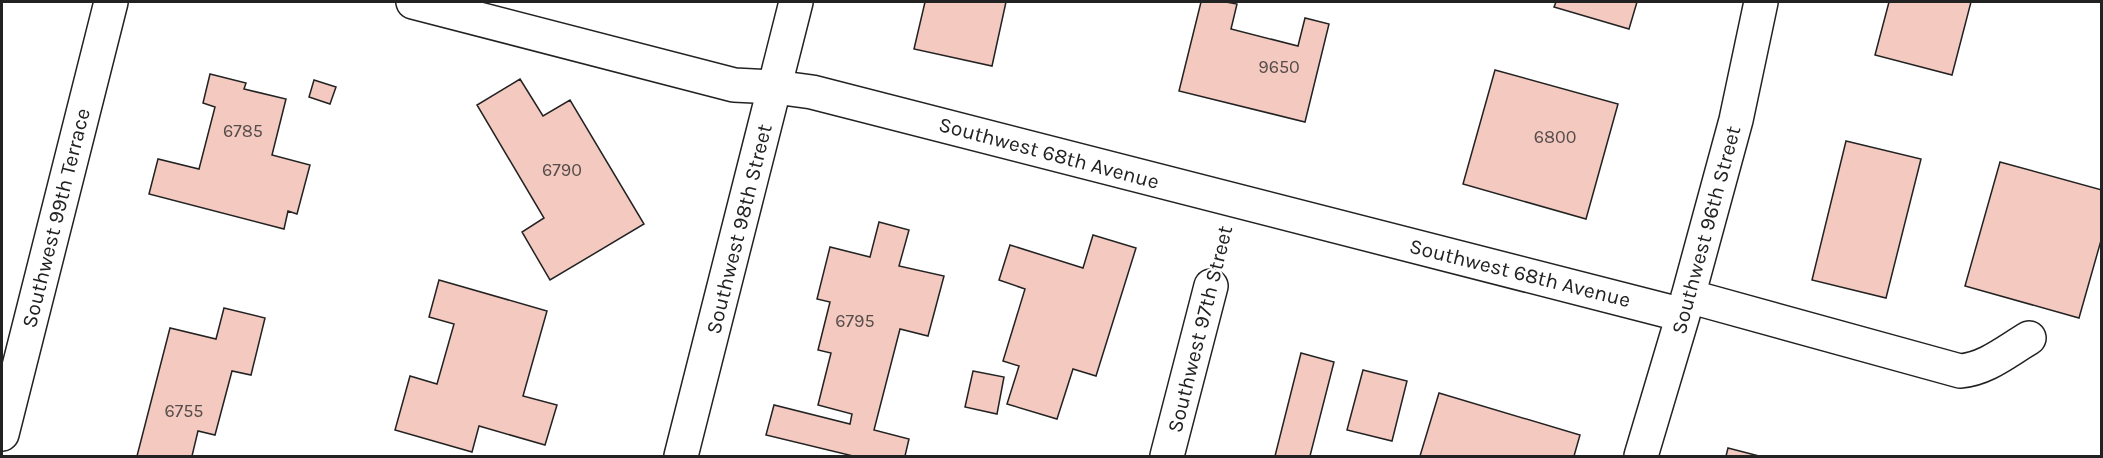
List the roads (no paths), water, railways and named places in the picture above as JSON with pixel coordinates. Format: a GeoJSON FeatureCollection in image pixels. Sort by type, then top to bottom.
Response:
{"type":"FeatureCollection","features":[{"type":"Feature","properties":{"kind":"street","name":"Southwest 99th Terrace"},"geometry":{"type":"LineString","coordinates":[[2,434],[111,2]]}},
{"type":"Feature","properties":{"kind":"street","name":"Southwest 68th Avenue"},"geometry":{"type":"LineString","coordinates":[[413,2],[734,85],[812,92],[1233,201],[1840,339],[1960,371],[1974,370],[1990,363],[2029,338]]}},
{"type":"Feature","properties":{"kind":"street","name":"Southwest 98th Street"},"geometry":{"type":"LineString","coordinates":[[681,456],[796,2]]}},
{"type":"Feature","properties":{"kind":"street","name":"Southwest 96th Street"},"geometry":{"type":"LineString","coordinates":[[1641,456],[1736,120],[1761,2]]}},
{"type":"Feature","properties":{"kind":"street","name":"Southwest 97th Street"},"geometry":{"type":"LineString","coordinates":[[1167,456],[1212,286]]}}]}
